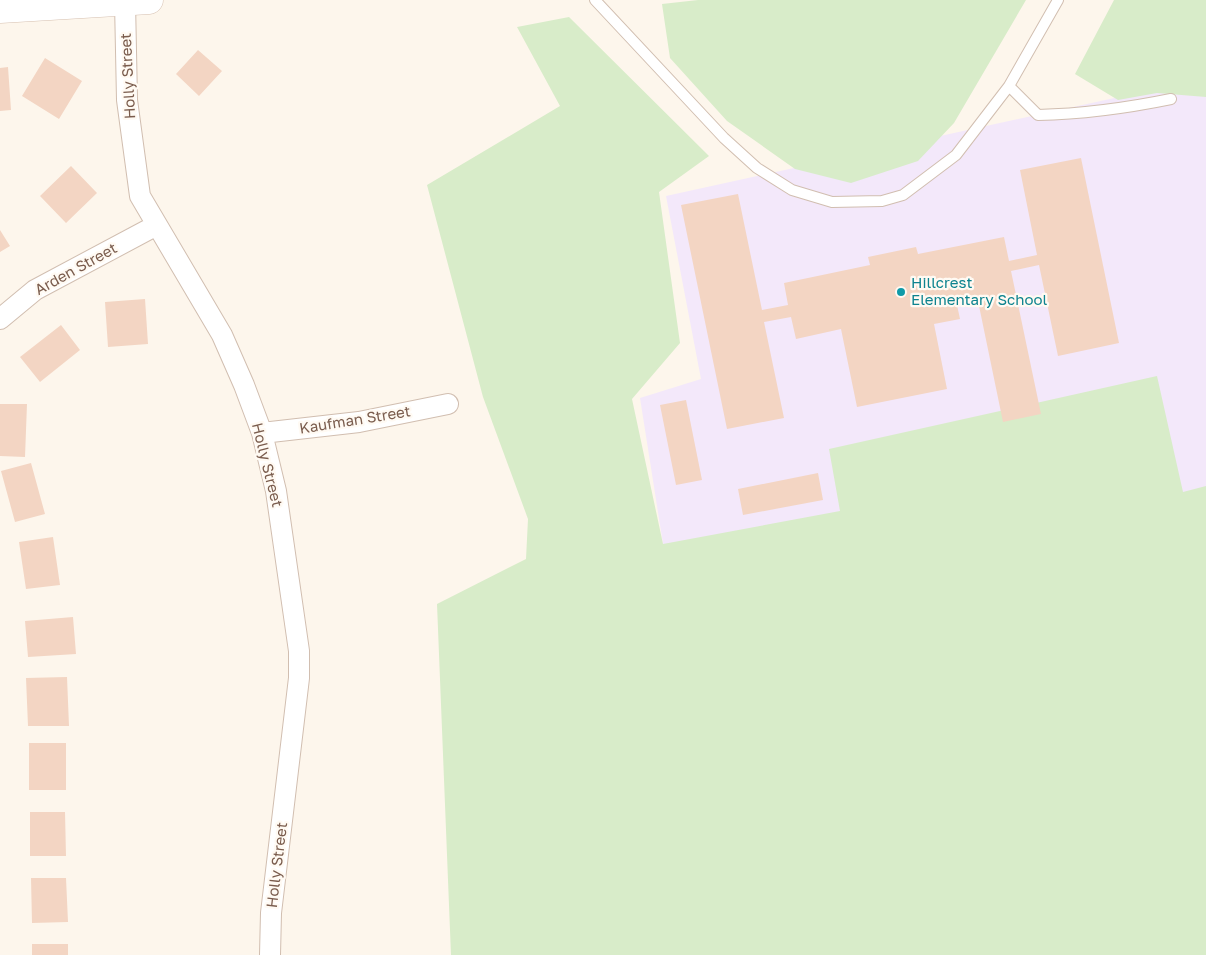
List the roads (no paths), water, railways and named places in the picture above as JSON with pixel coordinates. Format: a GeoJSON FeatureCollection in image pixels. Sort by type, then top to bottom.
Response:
{"type":"FeatureCollection","features":[{"type":"Feature","properties":{"kind":"street"},"geometry":{"type":"LineString","coordinates":[[0,9],[137,1]]}},
{"type":"Feature","properties":{"kind":"street","name":"Holly Street"},"geometry":{"type":"LineString","coordinates":[[137,1],[127,100],[140,196],[222,335],[244,384],[262,433],[276,491],[299,651],[299,678],[271,913],[270,955]]}},
{"type":"Feature","properties":{"kind":"street","name":"Arden Street"},"geometry":{"type":"LineString","coordinates":[[0,319],[35,290],[156,226]]}},
{"type":"Feature","properties":{"kind":"street","name":"Kaufman Street"},"geometry":{"type":"LineString","coordinates":[[262,433],[359,422],[448,404]]}},
{"type":"Feature","properties":{"kind":"lane"},"geometry":{"type":"LineString","coordinates":[[595,0],[724,138],[757,168],[792,190],[832,202],[882,200],[903,195],[921,184],[956,155],[1009,86],[1058,0]]}},
{"type":"Feature","properties":{"kind":"lane"},"geometry":{"type":"LineString","coordinates":[[1009,86],[1038,115],[1072,114],[1129,108],[1171,99]]}},
{"type":"Feature","properties":{"kind":"place","name":"Hillcrest Elementary School"},"geometry":{"type":"Point","coordinates":[901,292]}}]}
